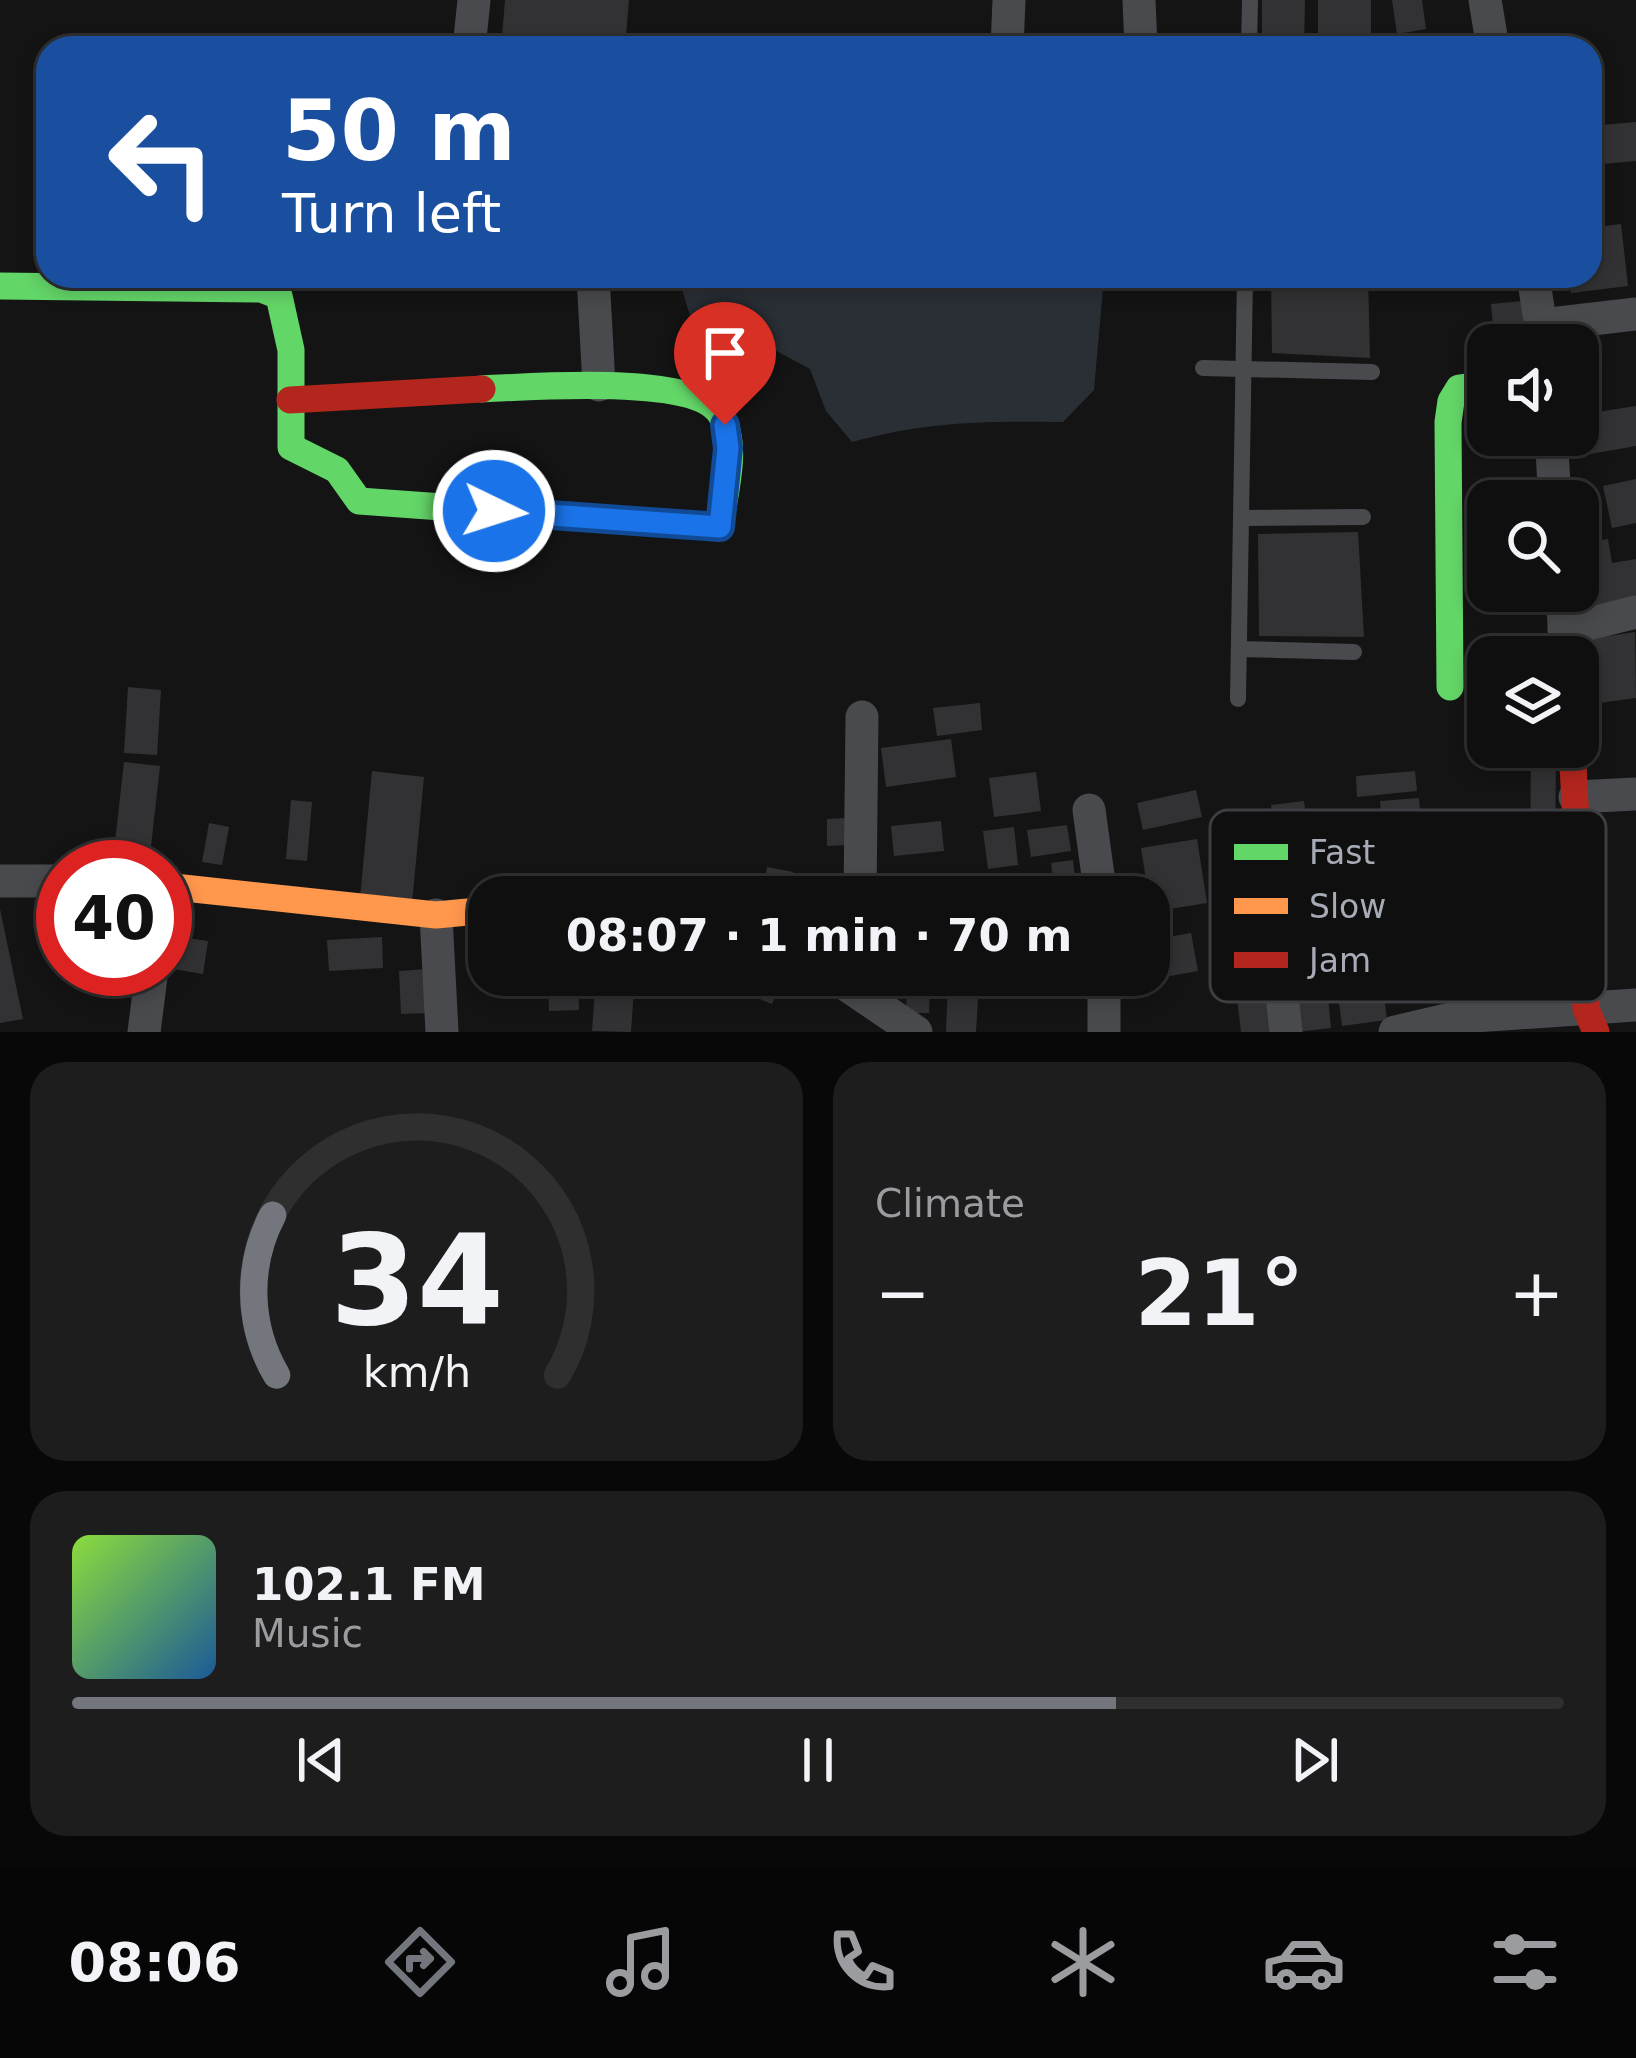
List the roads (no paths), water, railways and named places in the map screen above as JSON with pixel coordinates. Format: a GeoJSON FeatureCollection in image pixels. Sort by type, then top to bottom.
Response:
{"type":"FeatureCollection","features":[{"type":"Feature","properties":{"kind":"street"},"geometry":{"type":"LineString","coordinates":[[470,36],[474,0]]}},
{"type":"Feature","properties":{"kind":"street"},"geometry":{"type":"LineString","coordinates":[[1008,36],[1009,0]]}},
{"type":"Feature","properties":{"kind":"street"},"geometry":{"type":"LineString","coordinates":[[1139,0],[1140,36]]}},
{"type":"Feature","properties":{"kind":"street"},"geometry":{"type":"LineString","coordinates":[[1485,0],[1491,36]]}},
{"type":"Feature","properties":{"kind":"street"},"geometry":{"type":"LineString","coordinates":[[0,286],[36,286]]}},
{"type":"Feature","properties":{"kind":"street"},"geometry":{"type":"LineString","coordinates":[[174,288],[261,289],[279,296],[289,318],[290,400],[291,447],[337,470],[359,501],[720,527],[728,448],[725,425],[712,404],[692,394],[598,385],[290,400]]}},
{"type":"Feature","properties":{"kind":"street"},"geometry":{"type":"LineString","coordinates":[[593,288],[598,385]]}},
{"type":"Feature","properties":{"kind":"street"},"geometry":{"type":"LineString","coordinates":[[1535,288],[1541,324]]}},
{"type":"Feature","properties":{"kind":"street"},"geometry":{"type":"LineString","coordinates":[[1592,324],[1636,314]]}},
{"type":"Feature","properties":{"kind":"street"},"geometry":{"type":"LineString","coordinates":[[1450,687],[1448,422],[1451,401],[1459,388],[1467,387]]}},
{"type":"Feature","properties":{"kind":"street"},"geometry":{"type":"LineString","coordinates":[[1583,636],[1636,612]]}},
{"type":"Feature","properties":{"kind":"street"},"geometry":{"type":"LineString","coordinates":[[860,876],[862,717]]}},
{"type":"Feature","properties":{"kind":"street"},"geometry":{"type":"LineString","coordinates":[[1573,768],[1576,810]]}},
{"type":"Feature","properties":{"kind":"street"},"geometry":{"type":"LineString","coordinates":[[1575,797],[1636,794]]}},
{"type":"Feature","properties":{"kind":"street"},"geometry":{"type":"LineString","coordinates":[[1089,810],[1098,876]]}},
{"type":"Feature","properties":{"kind":"street"},"geometry":{"type":"LineString","coordinates":[[0,880],[36,881]]}},
{"type":"Feature","properties":{"kind":"street"},"geometry":{"type":"LineString","coordinates":[[192,890],[436,915],[468,912]]}},
{"type":"Feature","properties":{"kind":"street"},"geometry":{"type":"LineString","coordinates":[[436,915],[442,1032]]}},
{"type":"Feature","properties":{"kind":"street"},"geometry":{"type":"LineString","coordinates":[[143,1032],[148,996]]}},
{"type":"Feature","properties":{"kind":"street"},"geometry":{"type":"LineString","coordinates":[[872,996],[916,1032]]}},
{"type":"Feature","properties":{"kind":"street"},"geometry":{"type":"LineString","coordinates":[[1104,996],[1104,1032]]}},
{"type":"Feature","properties":{"kind":"street"},"geometry":{"type":"LineString","coordinates":[[1283,1002],[1286,1032]]}},
{"type":"Feature","properties":{"kind":"street"},"geometry":{"type":"LineString","coordinates":[[1395,1032],[1459,1017],[1591,1020],[1636,1005]]}},
{"type":"Feature","properties":{"kind":"lane"},"geometry":{"type":"LineString","coordinates":[[1250,0],[1250,36]]}},
{"type":"Feature","properties":{"kind":"lane"},"geometry":{"type":"LineString","coordinates":[[1238,700],[1245,288]]}},
{"type":"Feature","properties":{"kind":"lane"},"geometry":{"type":"LineString","coordinates":[[1203,368],[1372,372]]}},
{"type":"Feature","properties":{"kind":"lane"},"geometry":{"type":"LineString","coordinates":[[1241,518],[1363,518]]}},
{"type":"Feature","properties":{"kind":"lane"},"geometry":{"type":"LineString","coordinates":[[1239,649],[1354,652]]}}]}
